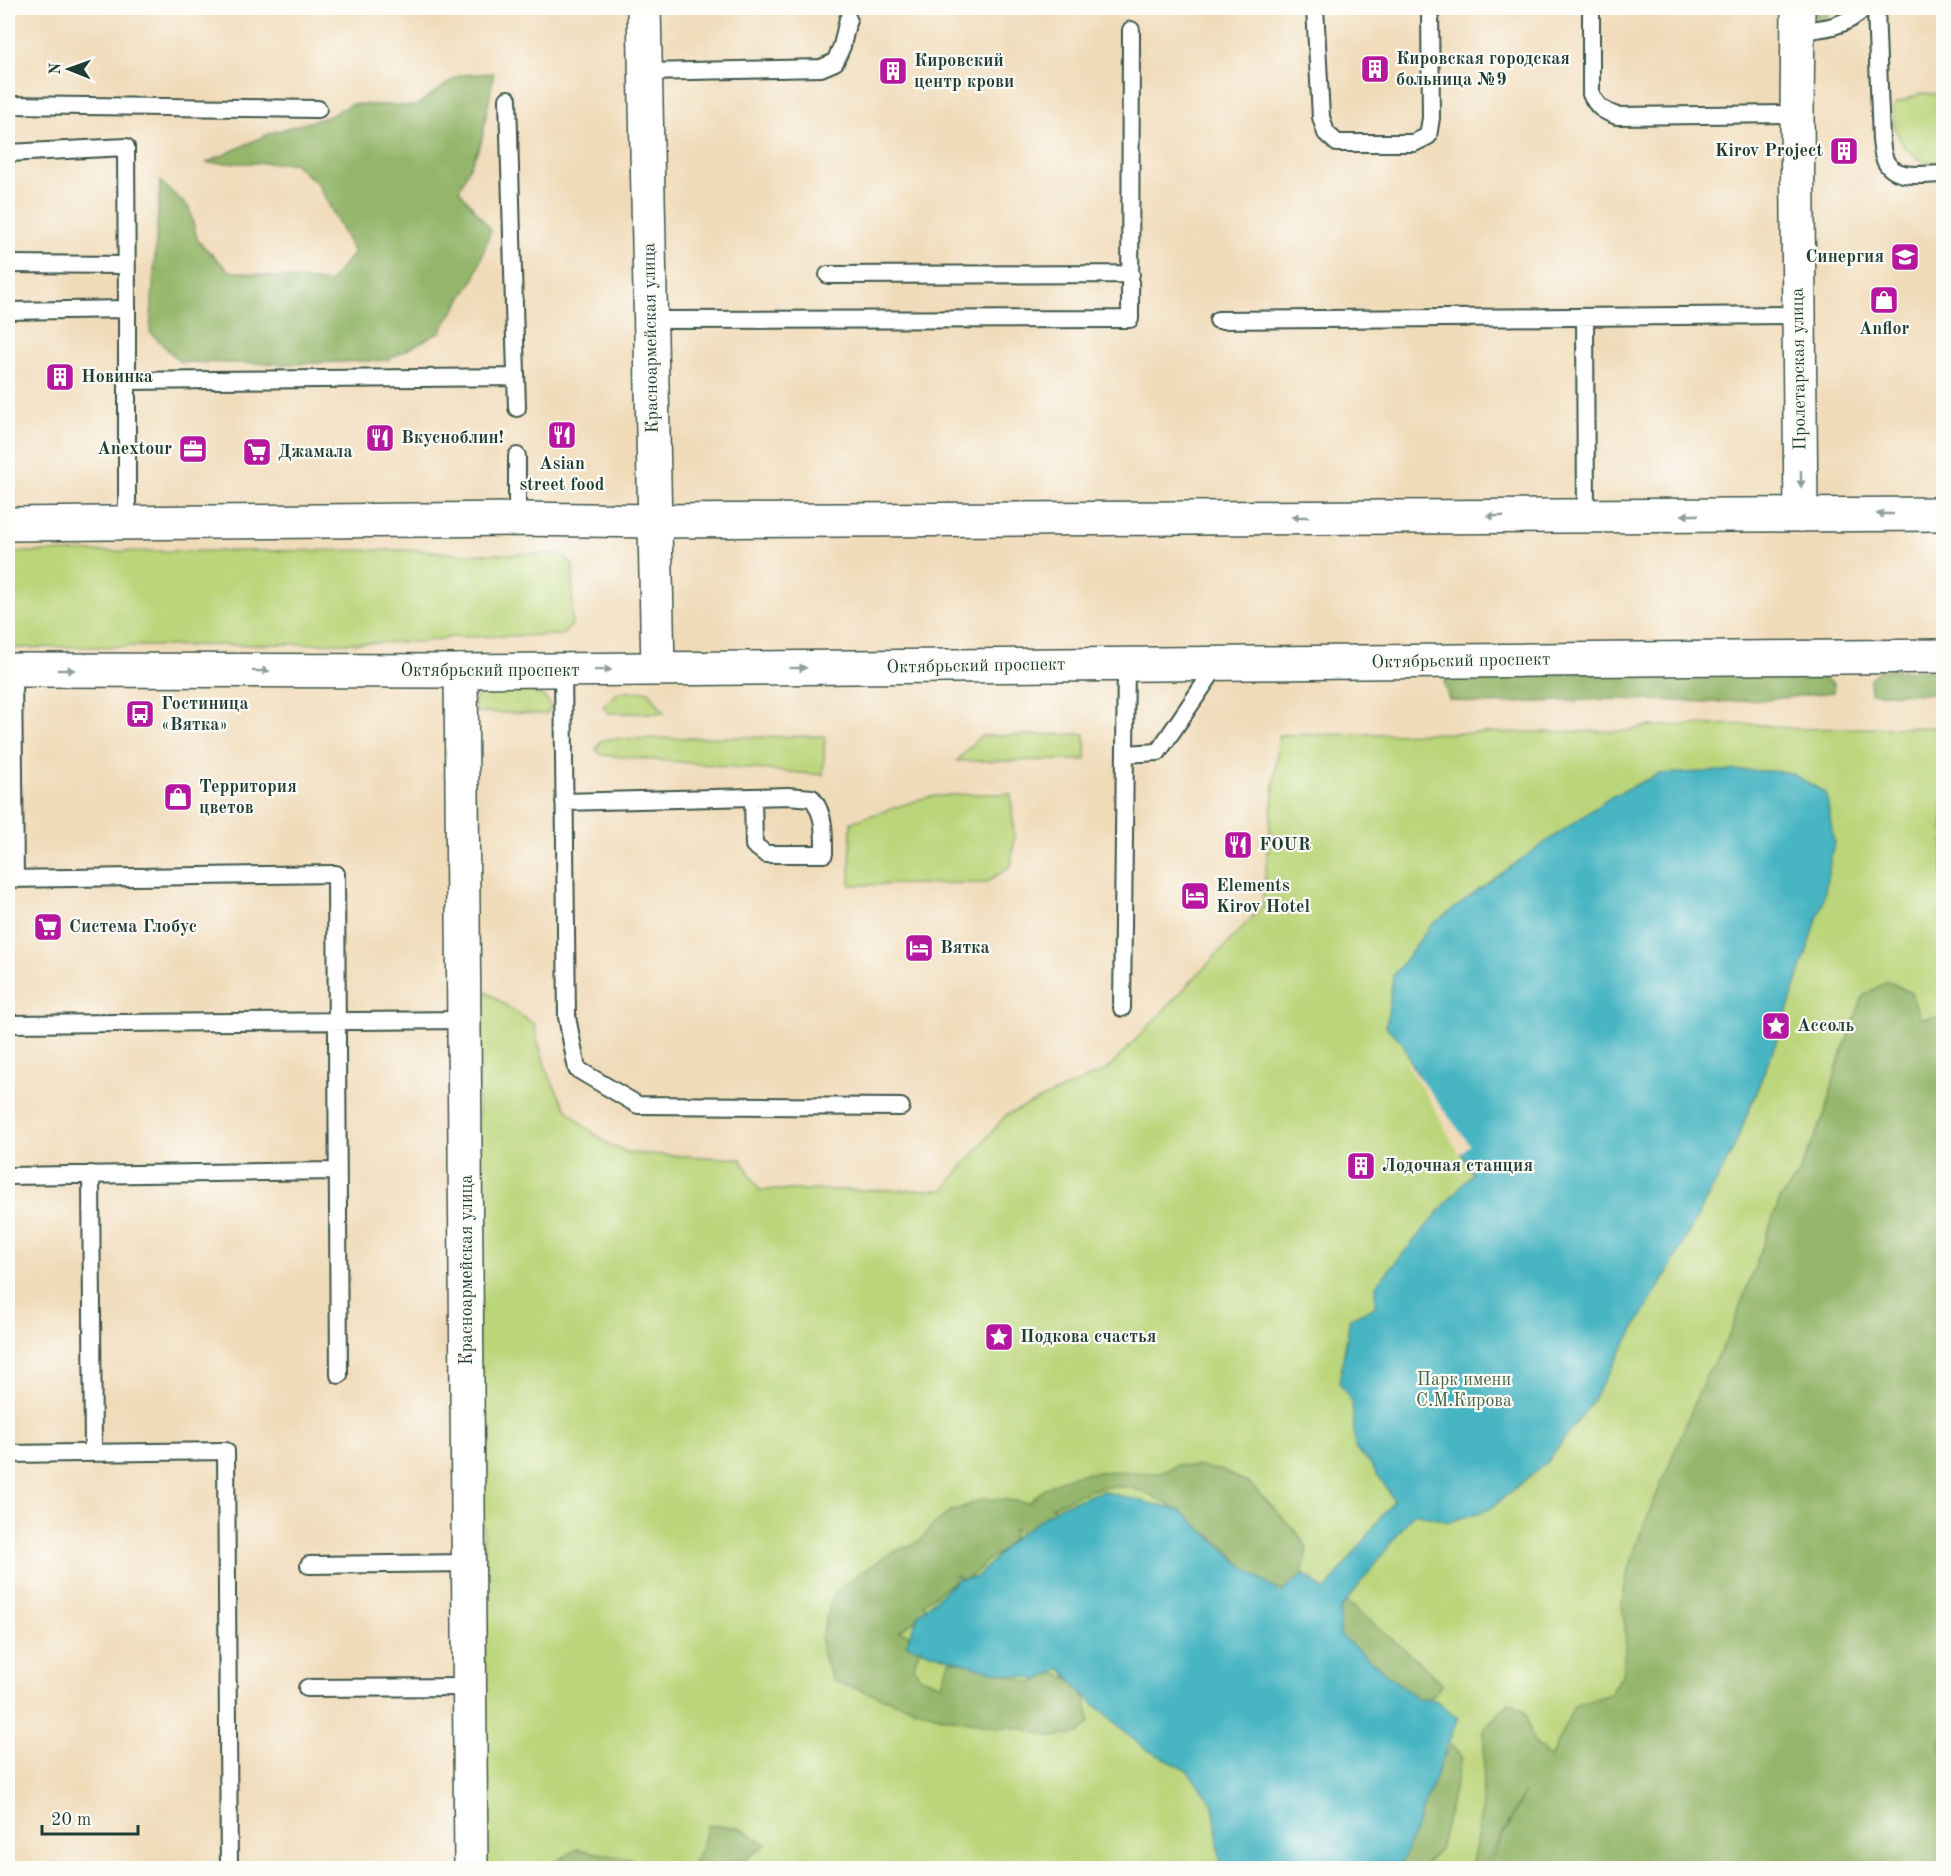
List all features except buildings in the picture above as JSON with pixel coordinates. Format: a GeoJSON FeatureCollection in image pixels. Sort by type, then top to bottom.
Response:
{"type":"FeatureCollection","features":[{"type":"Feature","properties":{"kind":"main road","name":"Красноармейская улица"},"geometry":{"type":"LineString","coordinates":[[644,8],[658,669]]}},
{"type":"Feature","properties":{"kind":"main road","name":"Пролетарская улица"},"geometry":{"type":"LineString","coordinates":[[1798,19],[1801,515]]}},
{"type":"Feature","properties":{"kind":"main road"},"geometry":{"type":"LineString","coordinates":[[8,524],[517,519],[655,521],[1944,514]]}},
{"type":"Feature","properties":{"kind":"main road","name":"Октябрьский проспект"},"geometry":{"type":"LineString","coordinates":[[10,670],[461,671],[1944,656]]}},
{"type":"Feature","properties":{"kind":"main road","name":"Красноармейская улица"},"geometry":{"type":"LineString","coordinates":[[461,671],[471,1869]]}},
{"type":"Feature","properties":{"kind":"lane"},"geometry":{"type":"LineString","coordinates":[[1315,8],[1321,117],[1326,133],[1337,143],[1414,143],[1428,136],[1431,118],[1430,8]]}},
{"type":"Feature","properties":{"kind":"lane"},"geometry":{"type":"LineString","coordinates":[[1591,8],[1591,94],[1596,105],[1605,112],[1617,116],[1797,114]]}},
{"type":"Feature","properties":{"kind":"lane"},"geometry":{"type":"LineString","coordinates":[[1798,19],[1827,28],[1846,22],[1864,8]]}},
{"type":"Feature","properties":{"kind":"lane"},"geometry":{"type":"LineString","coordinates":[[1876,8],[1881,140],[1885,160],[1898,174],[1944,174]]}},
{"type":"Feature","properties":{"kind":"lane"},"geometry":{"type":"LineString","coordinates":[[646,72],[820,68],[835,62],[842,46],[848,19]]}},
{"type":"Feature","properties":{"kind":"lane"},"geometry":{"type":"LineString","coordinates":[[651,320],[1130,319],[1131,30]]}},
{"type":"Feature","properties":{"kind":"lane"},"geometry":{"type":"LineString","coordinates":[[508,99],[517,408]]}},
{"type":"Feature","properties":{"kind":"lane"},"geometry":{"type":"LineString","coordinates":[[8,105],[318,109]]}},
{"type":"Feature","properties":{"kind":"lane"},"geometry":{"type":"LineString","coordinates":[[8,153],[126,147],[127,522]]}},
{"type":"Feature","properties":{"kind":"lane"},"geometry":{"type":"LineString","coordinates":[[8,264],[126,265]]}},
{"type":"Feature","properties":{"kind":"lane"},"geometry":{"type":"LineString","coordinates":[[828,275],[1131,274]]}},
{"type":"Feature","properties":{"kind":"lane"},"geometry":{"type":"LineString","coordinates":[[8,311],[127,309]]}},
{"type":"Feature","properties":{"kind":"lane"},"geometry":{"type":"LineString","coordinates":[[1218,320],[1799,315]]}},
{"type":"Feature","properties":{"kind":"lane"},"geometry":{"type":"LineString","coordinates":[[1585,317],[1586,516]]}},
{"type":"Feature","properties":{"kind":"lane"},"geometry":{"type":"LineString","coordinates":[[127,381],[516,377]]}},
{"type":"Feature","properties":{"kind":"lane"},"geometry":{"type":"LineString","coordinates":[[517,456],[517,519]]}},
{"type":"Feature","properties":{"kind":"lane"},"geometry":{"type":"LineString","coordinates":[[1122,1008],[1126,664]]}},
{"type":"Feature","properties":{"kind":"lane"},"geometry":{"type":"LineString","coordinates":[[1125,754],[1158,752],[1218,664]]}},
{"type":"Feature","properties":{"kind":"lane"},"geometry":{"type":"LineString","coordinates":[[10,670],[11,879],[336,874],[339,1375]]}},
{"type":"Feature","properties":{"kind":"lane"},"geometry":{"type":"LineString","coordinates":[[563,670],[567,1017],[577,1069],[638,1105],[901,1107]]}},
{"type":"Feature","properties":{"kind":"lane"},"geometry":{"type":"LineString","coordinates":[[564,802],[753,797],[812,798],[819,808],[823,822],[824,854],[766,854],[754,845],[753,797]]}},
{"type":"Feature","properties":{"kind":"lane"},"geometry":{"type":"LineString","coordinates":[[8,1024],[465,1020]]}},
{"type":"Feature","properties":{"kind":"lane"},"geometry":{"type":"LineString","coordinates":[[8,1176],[337,1171]]}},
{"type":"Feature","properties":{"kind":"lane"},"geometry":{"type":"LineString","coordinates":[[91,1174],[93,1452]]}},
{"type":"Feature","properties":{"kind":"lane"},"geometry":{"type":"LineString","coordinates":[[8,1454],[226,1451],[229,1869]]}},
{"type":"Feature","properties":{"kind":"lane"},"geometry":{"type":"LineString","coordinates":[[309,1565],[468,1563]]}},
{"type":"Feature","properties":{"kind":"lane"},"geometry":{"type":"LineString","coordinates":[[307,1688],[469,1687]]}},
{"type":"Feature","properties":{"kind":"green space"},"geometry":{"type":"Polygon","coordinates":[[[1814,8],[1836,8],[1820,23],[1816,22],[1814,8]]]}},
{"type":"Feature","properties":{"kind":"green space"},"geometry":{"type":"Polygon","coordinates":[[[494,73],[481,143],[459,190],[491,230],[474,279],[440,332],[388,360],[288,364],[180,362],[150,332],[160,181],[189,208],[198,241],[229,271],[329,283],[354,253],[318,184],[293,163],[206,163],[271,133],[330,116],[351,104],[415,106],[460,75],[494,73]]]}},
{"type":"Feature","properties":{"kind":"green space"},"geometry":{"type":"Polygon","coordinates":[[[1922,93],[1943,95],[1943,160],[1932,163],[1922,161],[1913,155],[1898,136],[1894,125],[1895,104],[1922,93]]]}},
{"type":"Feature","properties":{"kind":"green space"},"geometry":{"type":"Polygon","coordinates":[[[422,550],[455,554],[562,554],[573,565],[572,625],[562,635],[452,637],[421,642],[8,648],[8,552],[422,550]]]}},
{"type":"Feature","properties":{"kind":"green space"},"geometry":{"type":"Polygon","coordinates":[[[1879,670],[1943,671],[1943,694],[1871,693],[1870,679],[1879,670]]]}},
{"type":"Feature","properties":{"kind":"green space"},"geometry":{"type":"Polygon","coordinates":[[[1810,671],[1834,684],[1833,692],[1765,700],[1710,702],[1618,699],[1480,704],[1449,699],[1444,683],[1452,672],[1810,671]]]}},
{"type":"Feature","properties":{"kind":"green space"},"geometry":{"type":"Polygon","coordinates":[[[496,690],[535,692],[542,695],[552,707],[546,714],[475,712],[474,702],[479,693],[496,690]]]}},
{"type":"Feature","properties":{"kind":"green space"},"geometry":{"type":"Polygon","coordinates":[[[649,691],[664,713],[608,713],[603,706],[619,692],[649,691]]]}},
{"type":"Feature","properties":{"kind":"green space","name":"Парк имени С.М.Кирова"},"geometry":{"type":"Polygon","coordinates":[[[1753,724],[1797,729],[1943,727],[1943,1868],[483,1868],[485,1572],[476,1350],[479,987],[535,1025],[547,1072],[566,1108],[584,1126],[610,1145],[629,1153],[741,1159],[759,1190],[943,1190],[1006,1115],[1108,1069],[1262,907],[1279,735],[1626,731],[1649,726],[1753,724]]]}},
{"type":"Feature","properties":{"kind":"green space"},"geometry":{"type":"Polygon","coordinates":[[[1085,734],[1086,760],[957,761],[980,736],[1085,734]]]}},
{"type":"Feature","properties":{"kind":"green space"},"geometry":{"type":"Polygon","coordinates":[[[825,736],[823,775],[602,755],[596,750],[601,741],[608,739],[825,736]]]}},
{"type":"Feature","properties":{"kind":"green space"},"geometry":{"type":"Polygon","coordinates":[[[1011,794],[1014,839],[1011,866],[985,883],[850,885],[851,822],[927,797],[1011,794]]]}},
{"type":"Feature","properties":{"kind":"green space"},"geometry":{"type":"Polygon","coordinates":[[[1888,981],[1911,993],[1920,1018],[1943,1017],[1944,1736],[1939,1741],[1944,1759],[1943,1868],[1487,1868],[1525,1792],[1483,1868],[1470,1868],[1478,1834],[1482,1799],[1484,1728],[1509,1703],[1525,1711],[1533,1741],[1550,1758],[1574,1706],[1609,1694],[1623,1674],[1626,1635],[1622,1604],[1628,1569],[1640,1535],[1705,1378],[1729,1336],[1780,1199],[1798,1175],[1825,1113],[1837,1067],[1863,996],[1888,981]]]}},
{"type":"Feature","properties":{"kind":"green space"},"geometry":{"type":"Polygon","coordinates":[[[1177,1465],[1222,1471],[1250,1484],[1299,1535],[1307,1548],[1302,1576],[1286,1590],[1274,1589],[1257,1583],[1224,1546],[1170,1506],[1136,1489],[1109,1487],[1096,1489],[1051,1507],[1060,1511],[1031,1540],[1014,1528],[1013,1538],[1002,1551],[964,1580],[956,1575],[953,1582],[924,1603],[928,1619],[917,1619],[900,1631],[908,1634],[920,1647],[914,1666],[919,1676],[942,1685],[949,1661],[981,1667],[1032,1683],[1055,1673],[1076,1681],[1086,1700],[1090,1723],[1078,1734],[1052,1737],[1021,1728],[999,1727],[941,1717],[833,1681],[823,1656],[821,1638],[833,1595],[851,1579],[888,1555],[920,1541],[933,1525],[950,1512],[983,1499],[1029,1503],[1053,1484],[1093,1472],[1159,1473],[1177,1465]]]}},
{"type":"Feature","properties":{"kind":"green space"},"geometry":{"type":"Polygon","coordinates":[[[1345,1600],[1431,1672],[1442,1684],[1432,1697],[1406,1703],[1335,1639],[1332,1622],[1345,1600]]]}},
{"type":"Feature","properties":{"kind":"green space"},"geometry":{"type":"Polygon","coordinates":[[[1451,1745],[1462,1758],[1439,1850],[1421,1868],[1390,1868],[1436,1769],[1451,1745]]]}},
{"type":"Feature","properties":{"kind":"green space"},"geometry":{"type":"Polygon","coordinates":[[[708,1825],[739,1828],[767,1844],[734,1868],[690,1868],[701,1850],[708,1825]]]}},
{"type":"Feature","properties":{"kind":"green space"},"geometry":{"type":"Polygon","coordinates":[[[577,1849],[633,1860],[636,1868],[545,1868],[577,1849]]]}},
{"type":"Feature","properties":{"kind":"water"},"geometry":{"type":"Polygon","coordinates":[[[1744,770],[1789,772],[1826,793],[1834,843],[1823,901],[1783,1025],[1733,1150],[1670,1268],[1591,1403],[1548,1461],[1490,1509],[1449,1522],[1414,1513],[1340,1610],[1340,1635],[1418,1699],[1435,1700],[1458,1718],[1400,1868],[1221,1868],[1213,1804],[1188,1771],[1142,1747],[1082,1693],[1061,1668],[1039,1680],[984,1669],[906,1645],[919,1614],[958,1579],[977,1577],[1014,1538],[1060,1506],[1102,1491],[1181,1511],[1250,1572],[1281,1593],[1304,1574],[1325,1591],[1394,1500],[1370,1463],[1355,1448],[1352,1402],[1339,1382],[1350,1318],[1375,1307],[1376,1285],[1472,1173],[1435,1103],[1412,1066],[1403,1043],[1386,1027],[1393,976],[1430,926],[1611,797],[1658,774],[1744,770]]]}},
{"type":"Feature","properties":{"kind":"pier"},"geometry":{"type":"Polygon","coordinates":[[[1406,1060],[1470,1145],[1459,1154],[1409,1068],[1406,1060]]]}},
{"type":"Feature","properties":{"kind":"place","name":"Кировская городская больница №9"},"geometry":{"type":"Point","coordinates":[1375,69]}},
{"type":"Feature","properties":{"kind":"place","name":"Кировский центр крови"},"geometry":{"type":"Point","coordinates":[893,71]}},
{"type":"Feature","properties":{"kind":"place","name":"Kirov Project"},"geometry":{"type":"Point","coordinates":[1844,151]}},
{"type":"Feature","properties":{"kind":"place","name":"Синергия"},"geometry":{"type":"Point","coordinates":[1905,257]}},
{"type":"Feature","properties":{"kind":"place","name":"Anflor"},"geometry":{"type":"Point","coordinates":[1884,300]}},
{"type":"Feature","properties":{"kind":"place","name":"Новинка"},"geometry":{"type":"Point","coordinates":[60,377]}},
{"type":"Feature","properties":{"kind":"place","name":"Asian street food"},"geometry":{"type":"Point","coordinates":[562,435]}},
{"type":"Feature","properties":{"kind":"place","name":"Вкусноблин!"},"geometry":{"type":"Point","coordinates":[380,438]}},
{"type":"Feature","properties":{"kind":"place","name":"Anextour"},"geometry":{"type":"Point","coordinates":[193,449]}},
{"type":"Feature","properties":{"kind":"place","name":"Джамала"},"geometry":{"type":"Point","coordinates":[257,452]}},
{"type":"Feature","properties":{"kind":"place","name":"Гостиница «Вятка»"},"geometry":{"type":"Point","coordinates":[140,714]}},
{"type":"Feature","properties":{"kind":"place","name":"Территория цветов"},"geometry":{"type":"Point","coordinates":[178,797]}},
{"type":"Feature","properties":{"kind":"place","name":"FOUR"},"geometry":{"type":"Point","coordinates":[1238,845]}},
{"type":"Feature","properties":{"kind":"place","name":"Elements Kirov Hotel"},"geometry":{"type":"Point","coordinates":[1195,896]}},
{"type":"Feature","properties":{"kind":"place","name":"Система Глобус"},"geometry":{"type":"Point","coordinates":[48,927]}},
{"type":"Feature","properties":{"kind":"place","name":"Вятка"},"geometry":{"type":"Point","coordinates":[919,948]}},
{"type":"Feature","properties":{"kind":"place","name":"Ассоль"},"geometry":{"type":"Point","coordinates":[1776,1026]}},
{"type":"Feature","properties":{"kind":"place","name":"Лодочная станция"},"geometry":{"type":"Point","coordinates":[1361,1166]}},
{"type":"Feature","properties":{"kind":"place","name":"Подкова счастья"},"geometry":{"type":"Point","coordinates":[999,1337]}}]}
